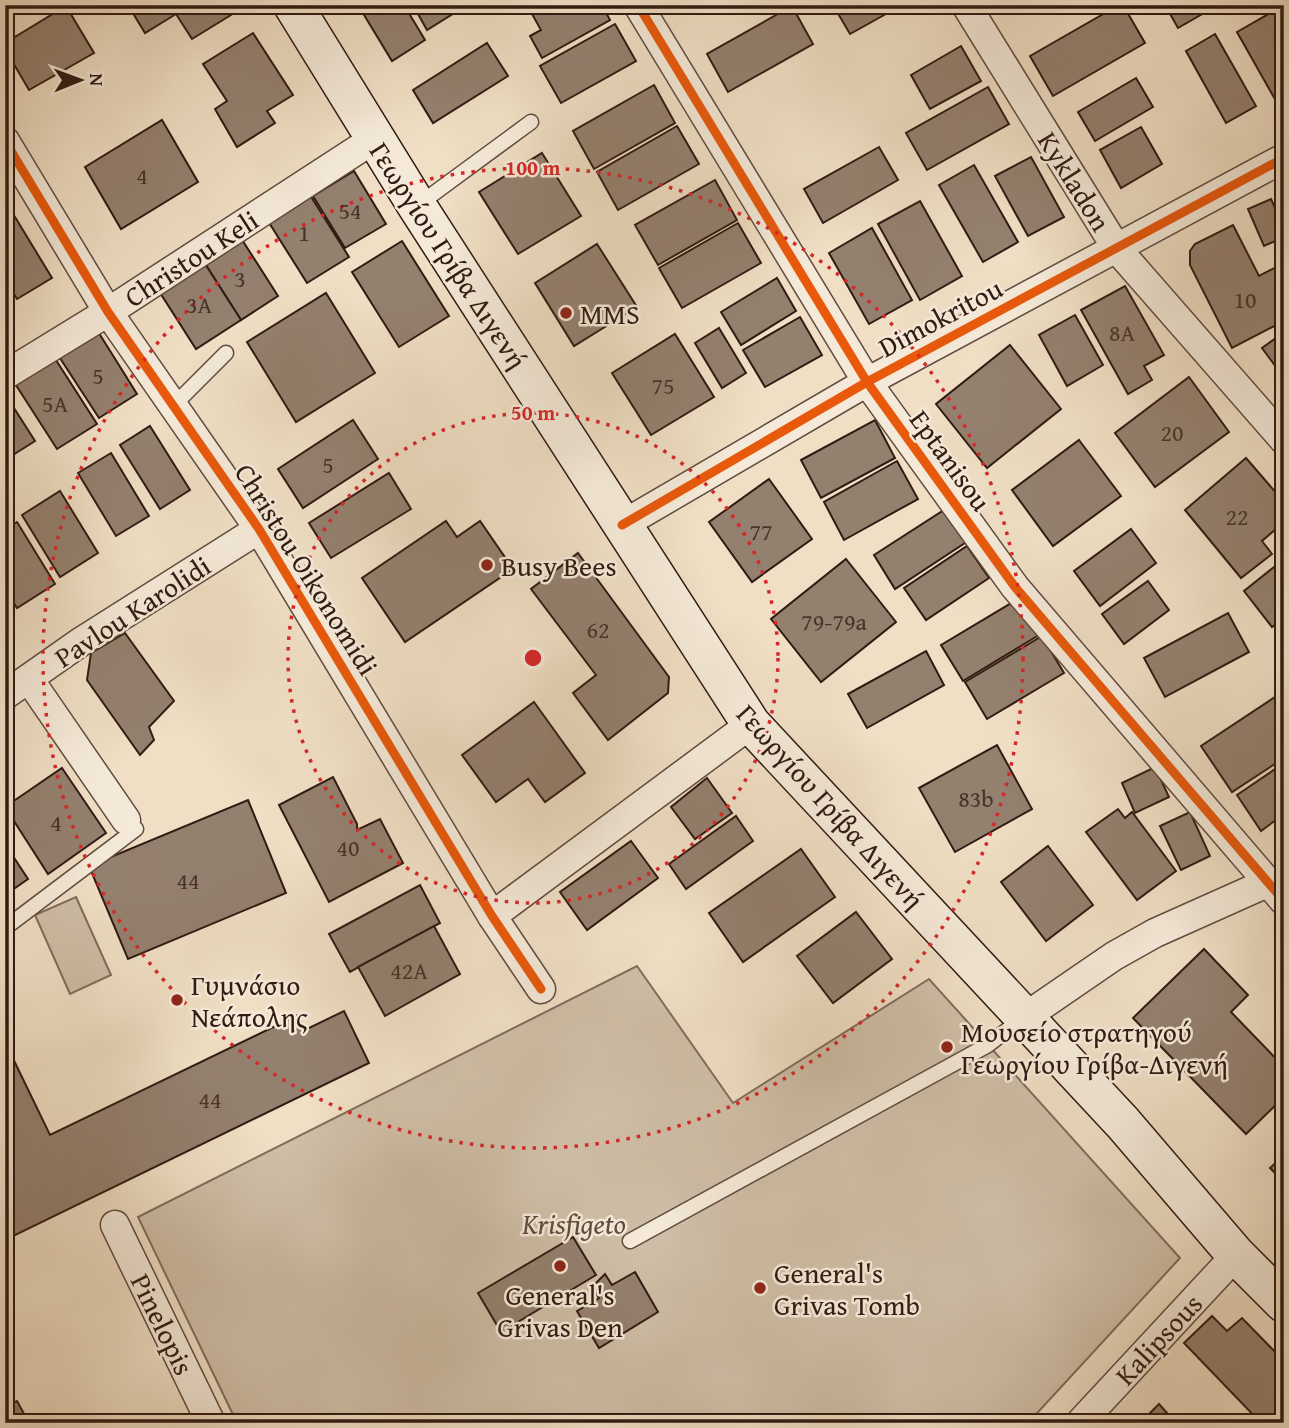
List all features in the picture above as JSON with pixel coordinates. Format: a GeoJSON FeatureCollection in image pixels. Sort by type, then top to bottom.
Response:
{"type":"FeatureCollection","features":[{"type":"Feature","properties":{"kind":"main road","name":"Γεωργίου Γρίβα Διγενή"},"geometry":{"type":"LineString","coordinates":[[293,5],[374,139],[751,724],[1025,1017],[1123,1124],[1236,1255],[1284,1303]]}},
{"type":"Feature","properties":{"kind":"street","name":"Eptanisou"},"geometry":{"type":"LineString","coordinates":[[638,5],[867,382],[1015,587],[1275,892]]}},
{"type":"Feature","properties":{"kind":"street","name":"Kykladon"},"geometry":{"type":"LineString","coordinates":[[967,5],[1117,249],[1284,440]]}},
{"type":"Feature","properties":{"kind":"street","name":"Christou Keli"},"geometry":{"type":"LineString","coordinates":[[5,375],[108,312],[374,139]]}},
{"type":"Feature","properties":{"kind":"street","name":"Christou Oikonomidi"},"geometry":{"type":"LineString","coordinates":[[5,141],[108,312],[259,529],[492,916],[541,989]]}},
{"type":"Feature","properties":{"kind":"street","name":"Dimokritou"},"geometry":{"type":"LineString","coordinates":[[622,525],[867,382],[1284,158]]}},
{"type":"Feature","properties":{"kind":"street","name":"Pavlou Karolidi"},"geometry":{"type":"LineString","coordinates":[[5,695],[82,640],[259,529]]}},
{"type":"Feature","properties":{"kind":"street"},"geometry":{"type":"LineString","coordinates":[[29,679],[126,820]]}},
{"type":"Feature","properties":{"kind":"street"},"geometry":{"type":"LineString","coordinates":[[492,916],[751,724]]}},
{"type":"Feature","properties":{"kind":"street"},"geometry":{"type":"LineString","coordinates":[[1025,1017],[1124,950],[1275,892]]}},
{"type":"Feature","properties":{"kind":"street","name":"Pinelopis"},"geometry":{"type":"LineString","coordinates":[[116,1225],[211,1423]]}},
{"type":"Feature","properties":{"kind":"street","name":"Kalipsous"},"geometry":{"type":"LineString","coordinates":[[1080,1423],[1236,1255]]}},
{"type":"Feature","properties":{"kind":"lane"},"geometry":{"type":"LineString","coordinates":[[417,206],[531,122]]}},
{"type":"Feature","properties":{"kind":"lane"},"geometry":{"type":"LineString","coordinates":[[173,406],[226,353]]}},
{"type":"Feature","properties":{"kind":"lane"},"geometry":{"type":"LineString","coordinates":[[5,928],[136,829],[126,820]]}},
{"type":"Feature","properties":{"kind":"lane"},"geometry":{"type":"LineString","coordinates":[[630,1241],[988,1045],[1025,1017]]}},
{"type":"Feature","properties":{"kind":"green space"},"geometry":{"type":"Polygon","coordinates":[[[76,897],[111,975],[70,994],[35,915],[76,897]]]}},
{"type":"Feature","properties":{"kind":"green space","name":"Krisfigeto"},"geometry":{"type":"Polygon","coordinates":[[[637,966],[733,1103],[929,979],[1180,1258],[1028,1423],[237,1423],[138,1217],[637,966]]]}},
{"type":"Feature","properties":{"kind":"building"},"geometry":{"type":"Polygon","coordinates":[[[128,5],[244,7],[192,39],[176,14],[145,33],[128,5]]]}},
{"type":"Feature","properties":{"kind":"building"},"geometry":{"type":"Polygon","coordinates":[[[358,5],[404,5],[425,40],[392,61],[358,5]]]}},
{"type":"Feature","properties":{"kind":"building"},"geometry":{"type":"Polygon","coordinates":[[[413,5],[467,5],[427,30],[413,5]]]}},
{"type":"Feature","properties":{"kind":"building"},"geometry":{"type":"Polygon","coordinates":[[[548,5],[602,5],[610,20],[542,58],[530,36],[541,30],[532,14],[548,5]]]}},
{"type":"Feature","properties":{"kind":"building"},"geometry":{"type":"Polygon","coordinates":[[[833,5],[902,5],[850,34],[833,5]]]}},
{"type":"Feature","properties":{"kind":"building"},"geometry":{"type":"Polygon","coordinates":[[[1123,5],[1145,43],[1053,96],[1030,56],[1123,5]]]}},
{"type":"Feature","properties":{"kind":"building"},"geometry":{"type":"Polygon","coordinates":[[[1165,5],[1218,5],[1178,28],[1165,5]]]}},
{"type":"Feature","properties":{"kind":"building"},"geometry":{"type":"Polygon","coordinates":[[[66,6],[94,53],[29,90],[5,49],[5,43],[66,6]]]}},
{"type":"Feature","properties":{"kind":"building"},"geometry":{"type":"Polygon","coordinates":[[[792,6],[813,44],[728,92],[707,54],[792,6]]]}},
{"type":"Feature","properties":{"kind":"building"},"geometry":{"type":"Polygon","coordinates":[[[1279,8],[1284,17],[1284,97],[1276,101],[1237,32],[1279,8]]]}},
{"type":"Feature","properties":{"kind":"building"},"geometry":{"type":"Polygon","coordinates":[[[615,24],[636,61],[561,103],[540,66],[615,24]]]}},
{"type":"Feature","properties":{"kind":"building"},"geometry":{"type":"Polygon","coordinates":[[[253,33],[293,95],[267,111],[275,123],[237,147],[215,109],[227,101],[203,64],[253,33]]]}},
{"type":"Feature","properties":{"kind":"building"},"geometry":{"type":"Polygon","coordinates":[[[1215,34],[1256,106],[1226,123],[1186,51],[1215,34]]]}},
{"type":"Feature","properties":{"kind":"building"},"geometry":{"type":"Polygon","coordinates":[[[487,43],[508,76],[433,123],[413,90],[487,43]]]}},
{"type":"Feature","properties":{"kind":"building"},"geometry":{"type":"Polygon","coordinates":[[[961,46],[981,81],[930,109],[911,75],[961,46]]]}},
{"type":"Feature","properties":{"kind":"building"},"geometry":{"type":"Polygon","coordinates":[[[1136,78],[1153,107],[1095,141],[1078,112],[1136,78]]]}},
{"type":"Feature","properties":{"kind":"building"},"geometry":{"type":"Polygon","coordinates":[[[654,85],[675,123],[594,169],[573,131],[654,85]]]}},
{"type":"Feature","properties":{"kind":"building"},"geometry":{"type":"Polygon","coordinates":[[[988,87],[1009,124],[927,170],[906,133],[988,87]]]}},
{"type":"Feature","properties":{"kind":"building"},"geometry":{"type":"Polygon","coordinates":[[[162,120],[198,182],[121,229],[85,167],[162,120]]]}},
{"type":"Feature","properties":{"kind":"building"},"geometry":{"type":"Polygon","coordinates":[[[677,126],[699,164],[618,210],[597,172],[677,126]]]}},
{"type":"Feature","properties":{"kind":"building"},"geometry":{"type":"Polygon","coordinates":[[[1141,127],[1162,164],[1121,188],[1100,150],[1141,127]]]}},
{"type":"Feature","properties":{"kind":"building"},"geometry":{"type":"Polygon","coordinates":[[[879,147],[898,180],[823,223],[804,189],[879,147]]]}},
{"type":"Feature","properties":{"kind":"building"},"geometry":{"type":"Polygon","coordinates":[[[542,153],[581,216],[518,254],[479,192],[542,153]]]}},
{"type":"Feature","properties":{"kind":"building"},"geometry":{"type":"Polygon","coordinates":[[[1031,157],[1064,217],[1028,236],[995,176],[1031,157]]]}},
{"type":"Feature","properties":{"kind":"building"},"geometry":{"type":"Polygon","coordinates":[[[974,165],[1018,242],[983,262],[939,185],[974,165]]]}},
{"type":"Feature","properties":{"kind":"building"},"geometry":{"type":"Polygon","coordinates":[[[354,171],[386,224],[345,248],[313,196],[354,171]]]}},
{"type":"Feature","properties":{"kind":"building"},"geometry":{"type":"Polygon","coordinates":[[[715,180],[737,220],[658,265],[635,225],[715,180]]]}},
{"type":"Feature","properties":{"kind":"building"},"geometry":{"type":"Polygon","coordinates":[[[310,195],[349,257],[307,283],[268,221],[310,195]]]}},
{"type":"Feature","properties":{"kind":"building"},"geometry":{"type":"Polygon","coordinates":[[[1271,199],[1284,228],[1284,237],[1264,246],[1248,209],[1271,199]]]}},
{"type":"Feature","properties":{"kind":"building"},"geometry":{"type":"Polygon","coordinates":[[[920,201],[962,276],[920,300],[878,224],[920,201]]]}},
{"type":"Feature","properties":{"kind":"building"},"geometry":{"type":"Polygon","coordinates":[[[12,212],[52,278],[17,299],[5,279],[5,216],[12,212]]]}},
{"type":"Feature","properties":{"kind":"building"},"geometry":{"type":"Polygon","coordinates":[[[738,223],[761,263],[682,308],[659,268],[738,223]]]}},
{"type":"Feature","properties":{"kind":"building"},"geometry":{"type":"Polygon","coordinates":[[[1233,225],[1259,276],[1284,263],[1284,321],[1232,348],[1190,265],[1190,251],[1195,244],[1233,225]]]}},
{"type":"Feature","properties":{"kind":"building"},"geometry":{"type":"Polygon","coordinates":[[[872,228],[912,300],[869,324],[829,253],[872,228]]]}},
{"type":"Feature","properties":{"kind":"building"},"geometry":{"type":"Polygon","coordinates":[[[239,235],[278,296],[241,320],[202,259],[239,235]]]}},
{"type":"Feature","properties":{"kind":"building"},"geometry":{"type":"Polygon","coordinates":[[[402,241],[449,316],[399,347],[352,272],[402,241]]]}},
{"type":"Feature","properties":{"kind":"building"},"geometry":{"type":"Polygon","coordinates":[[[597,244],[637,307],[574,346],[535,283],[597,244]]]}},
{"type":"Feature","properties":{"kind":"building"},"geometry":{"type":"Polygon","coordinates":[[[202,259],[241,320],[196,349],[157,288],[202,259]]]}},
{"type":"Feature","properties":{"kind":"building"},"geometry":{"type":"Polygon","coordinates":[[[777,278],[796,311],[741,345],[721,312],[777,278]]]}},
{"type":"Feature","properties":{"kind":"building"},"geometry":{"type":"Polygon","coordinates":[[[1125,286],[1164,355],[1144,366],[1152,380],[1128,394],[1081,310],[1125,286]]]}},
{"type":"Feature","properties":{"kind":"building"},"geometry":{"type":"Polygon","coordinates":[[[326,293],[375,373],[296,422],[247,342],[326,293]]]}},
{"type":"Feature","properties":{"kind":"building"},"geometry":{"type":"Polygon","coordinates":[[[1075,315],[1103,365],[1067,386],[1039,335],[1075,315]]]}},
{"type":"Feature","properties":{"kind":"building"},"geometry":{"type":"Polygon","coordinates":[[[800,317],[822,355],[765,387],[743,350],[800,317]]]}},
{"type":"Feature","properties":{"kind":"building"},"geometry":{"type":"Polygon","coordinates":[[[719,328],[746,373],[722,388],[695,343],[719,328]]]}},
{"type":"Feature","properties":{"kind":"building"},"geometry":{"type":"Polygon","coordinates":[[[97,330],[137,394],[99,418],[58,355],[97,330]]]}},
{"type":"Feature","properties":{"kind":"building"},"geometry":{"type":"Polygon","coordinates":[[[1284,332],[1284,378],[1262,348],[1284,332]]]}},
{"type":"Feature","properties":{"kind":"building"},"geometry":{"type":"Polygon","coordinates":[[[675,334],[714,397],[651,435],[612,373],[675,334]]]}},
{"type":"Feature","properties":{"kind":"building"},"geometry":{"type":"Polygon","coordinates":[[[1010,345],[1061,409],[987,468],[936,404],[1010,345]]]}},
{"type":"Feature","properties":{"kind":"building"},"geometry":{"type":"Polygon","coordinates":[[[54,357],[97,424],[57,449],[14,382],[54,357]]]}},
{"type":"Feature","properties":{"kind":"building"},"geometry":{"type":"Polygon","coordinates":[[[1189,377],[1229,432],[1155,487],[1115,433],[1189,377]]]}},
{"type":"Feature","properties":{"kind":"building"},"geometry":{"type":"Polygon","coordinates":[[[5,394],[35,441],[5,460],[5,394]]]}},
{"type":"Feature","properties":{"kind":"building"},"geometry":{"type":"Polygon","coordinates":[[[353,420],[378,459],[303,508],[278,469],[353,420]]]}},
{"type":"Feature","properties":{"kind":"building"},"geometry":{"type":"Polygon","coordinates":[[[875,420],[895,458],[821,498],[801,460],[875,420]]]}},
{"type":"Feature","properties":{"kind":"building"},"geometry":{"type":"Polygon","coordinates":[[[150,426],[190,490],[160,509],[120,445],[150,426]]]}},
{"type":"Feature","properties":{"kind":"building"},"geometry":{"type":"Polygon","coordinates":[[[1079,440],[1121,496],[1053,546],[1012,490],[1079,440]]]}},
{"type":"Feature","properties":{"kind":"building"},"geometry":{"type":"Polygon","coordinates":[[[111,453],[149,516],[116,536],[78,473],[111,453]]]}},
{"type":"Feature","properties":{"kind":"building"},"geometry":{"type":"Polygon","coordinates":[[[1246,458],[1284,502],[1284,522],[1262,541],[1272,554],[1241,578],[1185,510],[1246,458]]]}},
{"type":"Feature","properties":{"kind":"building"},"geometry":{"type":"Polygon","coordinates":[[[897,461],[918,499],[844,540],[824,502],[897,461]]]}},
{"type":"Feature","properties":{"kind":"building"},"geometry":{"type":"Polygon","coordinates":[[[389,473],[411,509],[331,558],[309,523],[389,473]]]}},
{"type":"Feature","properties":{"kind":"building"},"geometry":{"type":"Polygon","coordinates":[[[769,479],[812,539],[752,582],[709,522],[769,479]]]}},
{"type":"Feature","properties":{"kind":"building"},"geometry":{"type":"Polygon","coordinates":[[[60,491],[98,553],[60,577],[22,515],[60,491]]]}},
{"type":"Feature","properties":{"kind":"building"},"geometry":{"type":"Polygon","coordinates":[[[947,508],[968,541],[895,589],[874,555],[947,508]]]}},
{"type":"Feature","properties":{"kind":"building"},"geometry":{"type":"Polygon","coordinates":[[[446,521],[457,537],[480,521],[513,569],[405,642],[362,578],[446,521]]]}},
{"type":"Feature","properties":{"kind":"building"},"geometry":{"type":"Polygon","coordinates":[[[17,522],[55,584],[17,608],[5,589],[5,529],[17,522]]]}},
{"type":"Feature","properties":{"kind":"building"},"geometry":{"type":"Polygon","coordinates":[[[1131,529],[1156,563],[1100,606],[1074,571],[1131,529]]]}},
{"type":"Feature","properties":{"kind":"building"},"geometry":{"type":"Polygon","coordinates":[[[967,546],[989,578],[926,620],[904,588],[967,546]]]}},
{"type":"Feature","properties":{"kind":"building"},"geometry":{"type":"Polygon","coordinates":[[[578,553],[669,677],[668,693],[608,740],[573,693],[596,675],[531,589],[578,553]]]}},
{"type":"Feature","properties":{"kind":"building"},"geometry":{"type":"Polygon","coordinates":[[[846,559],[896,622],[821,682],[771,619],[846,559]]]}},
{"type":"Feature","properties":{"kind":"building"},"geometry":{"type":"Polygon","coordinates":[[[1284,559],[1284,618],[1272,627],[1244,591],[1284,559]]]}},
{"type":"Feature","properties":{"kind":"building"},"geometry":{"type":"Polygon","coordinates":[[[1148,581],[1169,610],[1124,644],[1102,614],[1148,581]]]}},
{"type":"Feature","properties":{"kind":"building"},"geometry":{"type":"Polygon","coordinates":[[[1018,599],[1039,635],[963,681],[941,645],[1018,599]]]}},
{"type":"Feature","properties":{"kind":"building"},"geometry":{"type":"Polygon","coordinates":[[[1228,613],[1249,652],[1165,697],[1144,658],[1228,613]]]}},
{"type":"Feature","properties":{"kind":"building"},"geometry":{"type":"Polygon","coordinates":[[[125,633],[174,701],[149,727],[154,740],[140,755],[87,680],[91,653],[125,633]]]}},
{"type":"Feature","properties":{"kind":"building"},"geometry":{"type":"Polygon","coordinates":[[[1042,636],[1064,673],[987,719],[965,682],[1042,636]]]}},
{"type":"Feature","properties":{"kind":"building"},"geometry":{"type":"Polygon","coordinates":[[[926,651],[944,685],[867,728],[848,694],[926,651]]]}},
{"type":"Feature","properties":{"kind":"building"},"geometry":{"type":"Polygon","coordinates":[[[1284,691],[1284,758],[1232,792],[1201,746],[1284,691]]]}},
{"type":"Feature","properties":{"kind":"building"},"geometry":{"type":"Polygon","coordinates":[[[534,702],[585,773],[545,802],[528,779],[496,802],[462,755],[534,702]]]}},
{"type":"Feature","properties":{"kind":"building"},"geometry":{"type":"Polygon","coordinates":[[[997,745],[1032,809],[955,852],[919,788],[997,745]]]}},
{"type":"Feature","properties":{"kind":"building"},"geometry":{"type":"Polygon","coordinates":[[[1284,763],[1284,814],[1261,831],[1237,795],[1284,763]]]}},
{"type":"Feature","properties":{"kind":"building"},"geometry":{"type":"Polygon","coordinates":[[[1155,767],[1169,797],[1135,813],[1122,783],[1155,767]]]}},
{"type":"Feature","properties":{"kind":"building"},"geometry":{"type":"Polygon","coordinates":[[[62,768],[106,833],[48,874],[5,807],[62,768]]]}},
{"type":"Feature","properties":{"kind":"building"},"geometry":{"type":"Polygon","coordinates":[[[333,777],[357,824],[357,830],[380,819],[403,863],[329,902],[279,805],[333,777]]]}},
{"type":"Feature","properties":{"kind":"building"},"geometry":{"type":"Polygon","coordinates":[[[707,778],[732,813],[695,839],[671,807],[707,778]]]}},
{"type":"Feature","properties":{"kind":"building"},"geometry":{"type":"Polygon","coordinates":[[[248,800],[286,893],[128,959],[89,866],[248,800]]]}},
{"type":"Feature","properties":{"kind":"building"},"geometry":{"type":"Polygon","coordinates":[[[1118,809],[1125,818],[1132,812],[1176,871],[1137,900],[1086,832],[1118,809]]]}},
{"type":"Feature","properties":{"kind":"building"},"geometry":{"type":"Polygon","coordinates":[[[1190,812],[1210,856],[1181,870],[1160,826],[1190,812]]]}},
{"type":"Feature","properties":{"kind":"building"},"geometry":{"type":"Polygon","coordinates":[[[736,816],[753,841],[686,889],[669,864],[736,816]]]}},
{"type":"Feature","properties":{"kind":"building"},"geometry":{"type":"Polygon","coordinates":[[[631,841],[658,878],[587,930],[560,892],[631,841]]]}},
{"type":"Feature","properties":{"kind":"building"},"geometry":{"type":"Polygon","coordinates":[[[5,844],[28,879],[5,895],[5,844]]]}},
{"type":"Feature","properties":{"kind":"building"},"geometry":{"type":"Polygon","coordinates":[[[1048,846],[1093,905],[1046,941],[1001,882],[1048,846]]]}},
{"type":"Feature","properties":{"kind":"building"},"geometry":{"type":"Polygon","coordinates":[[[801,849],[835,897],[743,962],[709,913],[801,849]]]}},
{"type":"Feature","properties":{"kind":"building"},"geometry":{"type":"Polygon","coordinates":[[[420,885],[440,923],[350,972],[329,934],[420,885]]]}},
{"type":"Feature","properties":{"kind":"building"},"geometry":{"type":"Polygon","coordinates":[[[856,912],[892,959],[833,1003],[797,956],[856,912]]]}},
{"type":"Feature","properties":{"kind":"building"},"geometry":{"type":"Polygon","coordinates":[[[434,926],[460,974],[385,1016],[358,967],[434,926]]]}},
{"type":"Feature","properties":{"kind":"building"},"geometry":{"type":"Polygon","coordinates":[[[1204,949],[1248,995],[1231,1012],[1284,1067],[1284,1097],[1246,1134],[1133,1018],[1204,949]]]}},
{"type":"Feature","properties":{"kind":"building"},"geometry":{"type":"Polygon","coordinates":[[[344,1011],[369,1063],[5,1240],[5,1042],[50,1135],[298,1015],[305,1030],[344,1011]]]}},
{"type":"Feature","properties":{"kind":"building"},"geometry":{"type":"Polygon","coordinates":[[[1284,1155],[1284,1182],[1270,1168],[1284,1155]]]}},
{"type":"Feature","properties":{"kind":"building"},"geometry":{"type":"Polygon","coordinates":[[[573,1237],[596,1275],[501,1332],[478,1293],[573,1237]]]}},
{"type":"Feature","properties":{"kind":"building"},"geometry":{"type":"Polygon","coordinates":[[[635,1272],[658,1312],[599,1348],[577,1311],[599,1298],[592,1287],[605,1274],[612,1285],[635,1272]]]}},
{"type":"Feature","properties":{"kind":"building"},"geometry":{"type":"Polygon","coordinates":[[[1212,1316],[1227,1331],[1242,1318],[1284,1361],[1284,1423],[1261,1423],[1184,1343],[1212,1316]]]}},
{"type":"Feature","properties":{"kind":"building"},"geometry":{"type":"Polygon","coordinates":[[[17,1401],[29,1423],[5,1423],[5,1407],[17,1401]]]}},
{"type":"Feature","properties":{"kind":"building"},"geometry":{"type":"Polygon","coordinates":[[[1159,1404],[1176,1423],[1140,1423],[1159,1404]]]}},
{"type":"Feature","properties":{"kind":"cycle path"},"geometry":{"type":"LineString","coordinates":[[638,5],[867,382],[1015,587],[1284,901]]}},
{"type":"Feature","properties":{"kind":"cycle path"},"geometry":{"type":"LineString","coordinates":[[5,141],[108,312],[259,529],[492,916],[541,989]]}},
{"type":"Feature","properties":{"kind":"cycle path"},"geometry":{"type":"LineString","coordinates":[[622,525],[867,382],[1284,158]]}},
{"type":"Feature","properties":{"kind":"place","name":"MMS"},"geometry":{"type":"Point","coordinates":[566,313]}},
{"type":"Feature","properties":{"kind":"place","name":"Busy Bees"},"geometry":{"type":"Point","coordinates":[487,565]}},
{"type":"Feature","properties":{"kind":"place","name":"Γυμνάσιο Νεάπολης"},"geometry":{"type":"Point","coordinates":[177,1000]}},
{"type":"Feature","properties":{"kind":"place","name":"Μουσείο στρατηγού Γεωργίου Γρίβα-Διγενή"},"geometry":{"type":"Point","coordinates":[947,1047]}},
{"type":"Feature","properties":{"kind":"place","name":"General's Grivas Den"},"geometry":{"type":"Point","coordinates":[560,1266]}},
{"type":"Feature","properties":{"kind":"place","name":"General's Grivas Tomb"},"geometry":{"type":"Point","coordinates":[760,1288]}}]}
